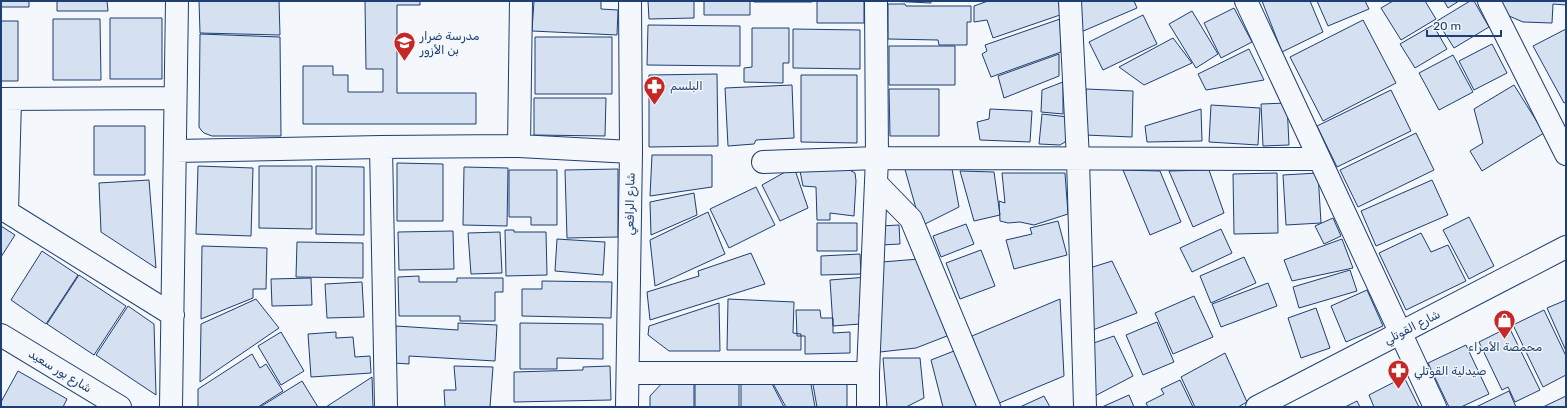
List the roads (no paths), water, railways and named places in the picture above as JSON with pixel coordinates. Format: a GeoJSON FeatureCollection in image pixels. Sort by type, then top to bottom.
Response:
{"type":"FeatureCollection","features":[{"type":"Feature","properties":{"kind":"street"},"geometry":{"type":"LineString","coordinates":[[171,407],[177,1]]}},
{"type":"Feature","properties":{"kind":"street"},"geometry":{"type":"LineString","coordinates":[[519,146],[521,1]]}},
{"type":"Feature","properties":{"kind":"street","name":"شارع الرافعي"},"geometry":{"type":"LineString","coordinates":[[627,407],[631,152],[630,1]]}},
{"type":"Feature","properties":{"kind":"street"},"geometry":{"type":"LineString","coordinates":[[868,407],[868,372],[877,158],[876,1]]}},
{"type":"Feature","properties":{"kind":"street"},"geometry":{"type":"LineString","coordinates":[[1070,1],[1078,159],[1085,407]]}},
{"type":"Feature","properties":{"kind":"street"},"geometry":{"type":"LineString","coordinates":[[1246,1],[1435,407]]}},
{"type":"Feature","properties":{"kind":"street"},"geometry":{"type":"LineString","coordinates":[[1489,1],[1566,154]]}},
{"type":"Feature","properties":{"kind":"street"},"geometry":{"type":"LineString","coordinates":[[173,315],[4,210],[5,99],[175,98]]}},
{"type":"Feature","properties":{"kind":"street"},"geometry":{"type":"LineString","coordinates":[[175,151],[381,146],[519,146],[631,152]]}},
{"type":"Feature","properties":{"kind":"street"},"geometry":{"type":"LineString","coordinates":[[381,146],[386,407]]}},
{"type":"Feature","properties":{"kind":"street"},"geometry":{"type":"LineString","coordinates":[[763,162],[877,158],[1319,159]]}},
{"type":"Feature","properties":{"kind":"street"},"geometry":{"type":"LineString","coordinates":[[876,183],[911,219],[989,407]]}},
{"type":"Feature","properties":{"kind":"street","name":"شارع القوتلي"},"geometry":{"type":"LineString","coordinates":[[1257,407],[1566,247]]}},
{"type":"Feature","properties":{"kind":"street","name":"شارع بور سعيد"},"geometry":{"type":"LineString","coordinates":[[1,335],[120,407]]}},
{"type":"Feature","properties":{"kind":"street"},"geometry":{"type":"LineString","coordinates":[[628,373],[868,372]]}},
{"type":"Feature","properties":{"kind":"place","name":"مدرسة ضرار بن الأزور"},"geometry":{"type":"Point","coordinates":[404,62]}},
{"type":"Feature","properties":{"kind":"place","name":"البلسم"},"geometry":{"type":"Point","coordinates":[654,106]}},
{"type":"Feature","properties":{"kind":"place","name":"محمصة الأمراء"},"geometry":{"type":"Point","coordinates":[1505,340]}},
{"type":"Feature","properties":{"kind":"place","name":"صيدلية القوتلي"},"geometry":{"type":"Point","coordinates":[1399,390]}}]}
